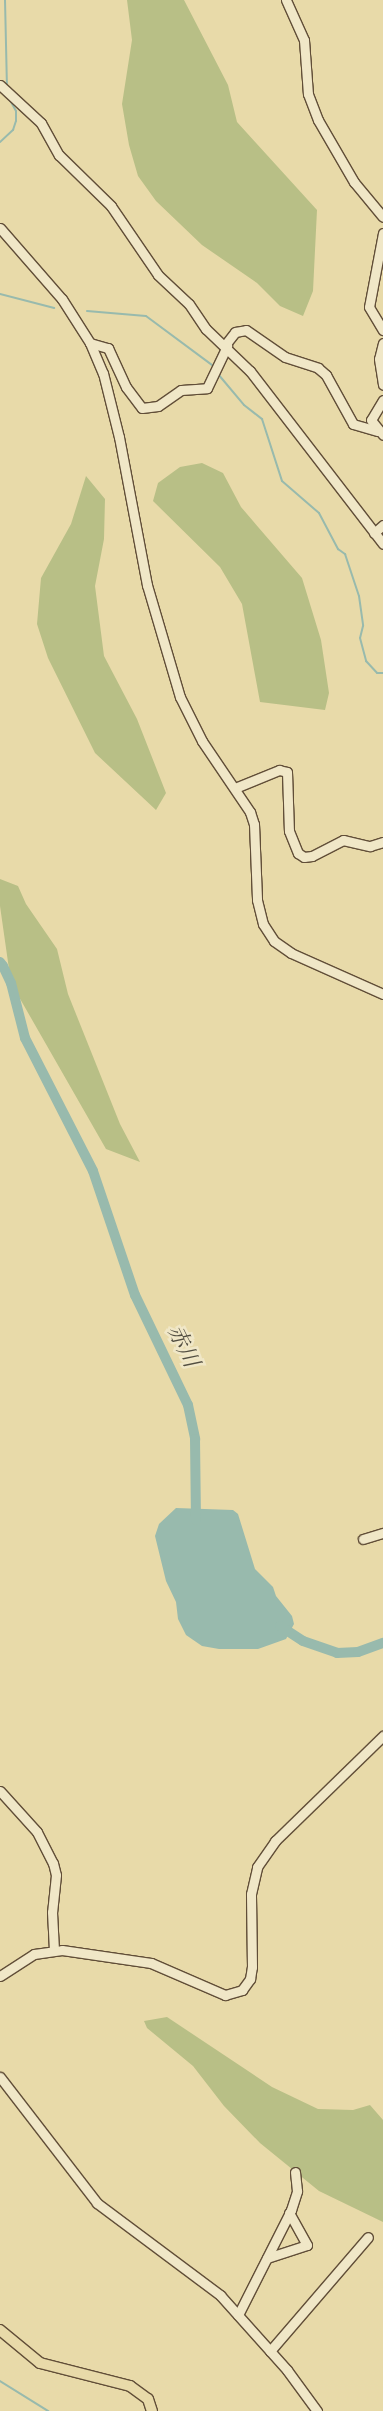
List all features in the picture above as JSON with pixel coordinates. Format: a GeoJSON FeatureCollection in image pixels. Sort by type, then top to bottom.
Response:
{"type":"FeatureCollection","features":[{"type":"Feature","properties":{"kind":"main road"},"geometry":{"type":"LineString","coordinates":[[0,2330],[40,2363],[130,2386],[148,2398],[152,2411]]}},
{"type":"Feature","properties":{"kind":"street"},"geometry":{"type":"LineString","coordinates":[[286,0],[304,40],[308,94],[318,120],[354,182],[383,217]]}},
{"type":"Feature","properties":{"kind":"street"},"geometry":{"type":"LineString","coordinates":[[5,90],[41,122],[62,158],[112,206],[158,275],[189,304],[206,329],[226,345],[342,487],[383,544]]}},
{"type":"Feature","properties":{"kind":"street"},"geometry":{"type":"LineString","coordinates":[[0,228],[53,288],[90,343],[111,403],[142,562],[180,697],[202,741],[235,788],[254,824],[257,900],[268,932],[291,953],[383,994]]}},
{"type":"Feature","properties":{"kind":"street"},"geometry":{"type":"LineString","coordinates":[[383,233],[369,307],[383,330]]}},
{"type":"Feature","properties":{"kind":"street"},"geometry":{"type":"LineString","coordinates":[[90,343],[108,348],[126,387],[142,408],[158,406],[181,390],[207,388],[226,345],[235,332],[246,330],[285,357],[318,368],[326,375],[353,424],[380,433]]}},
{"type":"Feature","properties":{"kind":"street"},"geometry":{"type":"LineString","coordinates":[[383,343],[379,358],[383,386]]}},
{"type":"Feature","properties":{"kind":"street"},"geometry":{"type":"LineString","coordinates":[[380,433],[371,420],[383,400]]}},
{"type":"Feature","properties":{"kind":"street"},"geometry":{"type":"LineString","coordinates":[[374,533],[383,525]]}},
{"type":"Feature","properties":{"kind":"street"},"geometry":{"type":"LineString","coordinates":[[235,788],[279,770],[287,772],[289,831],[298,853],[304,857],[312,856],[343,840],[370,846],[383,842]]}},
{"type":"Feature","properties":{"kind":"street"},"geometry":{"type":"LineString","coordinates":[[363,1539],[383,1533]]}},
{"type":"Feature","properties":{"kind":"street"},"geometry":{"type":"LineString","coordinates":[[0,1976],[34,1954],[54,1950],[151,1963],[225,1995],[242,1990],[250,1979],[252,1967],[251,1894],[257,1867],[275,1841],[383,1736]]}},
{"type":"Feature","properties":{"kind":"street"},"geometry":{"type":"LineString","coordinates":[[0,1791],[37,1832],[54,1863],[56,1875],[52,1912],[54,1950]]}},
{"type":"Feature","properties":{"kind":"street"},"geometry":{"type":"LineString","coordinates":[[0,2077],[97,2203],[204,2280],[270,2351],[318,2411]]}},
{"type":"Feature","properties":{"kind":"street"},"geometry":{"type":"LineString","coordinates":[[238,2315],[289,2214],[297,2191],[296,2172]]}},
{"type":"Feature","properties":{"kind":"street"},"geometry":{"type":"LineString","coordinates":[[267,2258],[307,2245],[289,2214]]}},
{"type":"Feature","properties":{"kind":"street"},"geometry":{"type":"LineString","coordinates":[[270,2351],[368,2237]]}},
{"type":"Feature","properties":{"kind":"green space"},"geometry":{"type":"Polygon","coordinates":[[[127,0],[184,0],[228,85],[237,122],[317,210],[313,291],[303,316],[280,306],[257,283],[202,245],[156,201],[138,176],[129,145],[122,104],[132,40],[127,0]]]}},
{"type":"Feature","properties":{"kind":"green space"},"geometry":{"type":"Polygon","coordinates":[[[202,463],[223,473],[241,507],[302,578],[321,640],[329,693],[325,710],[260,702],[242,604],[220,567],[153,501],[158,483],[180,467],[202,463]]]}},
{"type":"Feature","properties":{"kind":"green space"},"geometry":{"type":"Polygon","coordinates":[[[86,476],[105,499],[104,539],[95,586],[104,656],[137,719],[166,793],[156,810],[95,753],[48,658],[37,624],[41,578],[71,524],[86,476]]]}},
{"type":"Feature","properties":{"kind":"green space"},"geometry":{"type":"Polygon","coordinates":[[[0,879],[18,886],[26,904],[57,949],[68,994],[120,1124],[140,1162],[106,1149],[11,983],[0,906],[0,879]]]}},
{"type":"Feature","properties":{"kind":"green space"},"geometry":{"type":"Polygon","coordinates":[[[167,2017],[272,2087],[318,2109],[353,2110],[370,2105],[383,2120],[383,2222],[319,2191],[260,2143],[224,2106],[193,2066],[147,2028],[144,2021],[167,2017]]]}},
{"type":"Feature","properties":{"kind":"shaded area"},"geometry":{"type":"Polygon","coordinates":[[[176,1508],[233,1510],[238,1514],[255,1569],[273,1587],[276,1596],[292,1616],[294,1624],[286,1639],[258,1649],[219,1649],[202,1646],[186,1635],[178,1619],[176,1602],[166,1581],[155,1536],[159,1524],[176,1508]]]}},
{"type":"Feature","properties":{"kind":"waterway"},"geometry":{"type":"LineString","coordinates":[[5,0],[7,88]]}},
{"type":"Feature","properties":{"kind":"waterway"},"geometry":{"type":"LineString","coordinates":[[0,142],[13,130],[16,121],[16,111],[7,95]]}},
{"type":"Feature","properties":{"kind":"waterway"},"geometry":{"type":"LineString","coordinates":[[0,294],[54,308]]}},
{"type":"Feature","properties":{"kind":"waterway"},"geometry":{"type":"LineString","coordinates":[[87,311],[146,316],[212,365]]}},
{"type":"Feature","properties":{"kind":"waterway"},"geometry":{"type":"LineString","coordinates":[[218,374],[244,405],[262,419],[282,481],[319,513],[338,549],[345,554],[359,596],[363,626],[360,638],[366,661],[377,673],[383,673]]}},
{"type":"Feature","properties":{"kind":"waterway","name":"赤川"},"geometry":{"type":"LineString","coordinates":[[0,962],[11,983],[25,1038],[93,1171],[135,1295],[188,1405],[195,1439],[196,1520]]}},
{"type":"Feature","properties":{"kind":"waterway","name":"赤川"},"geometry":{"type":"LineString","coordinates":[[280,1626],[303,1641],[337,1653],[358,1652],[383,1643]]}},
{"type":"Feature","properties":{"kind":"waterway"},"geometry":{"type":"LineString","coordinates":[[0,2381],[48,2411]]}}]}
